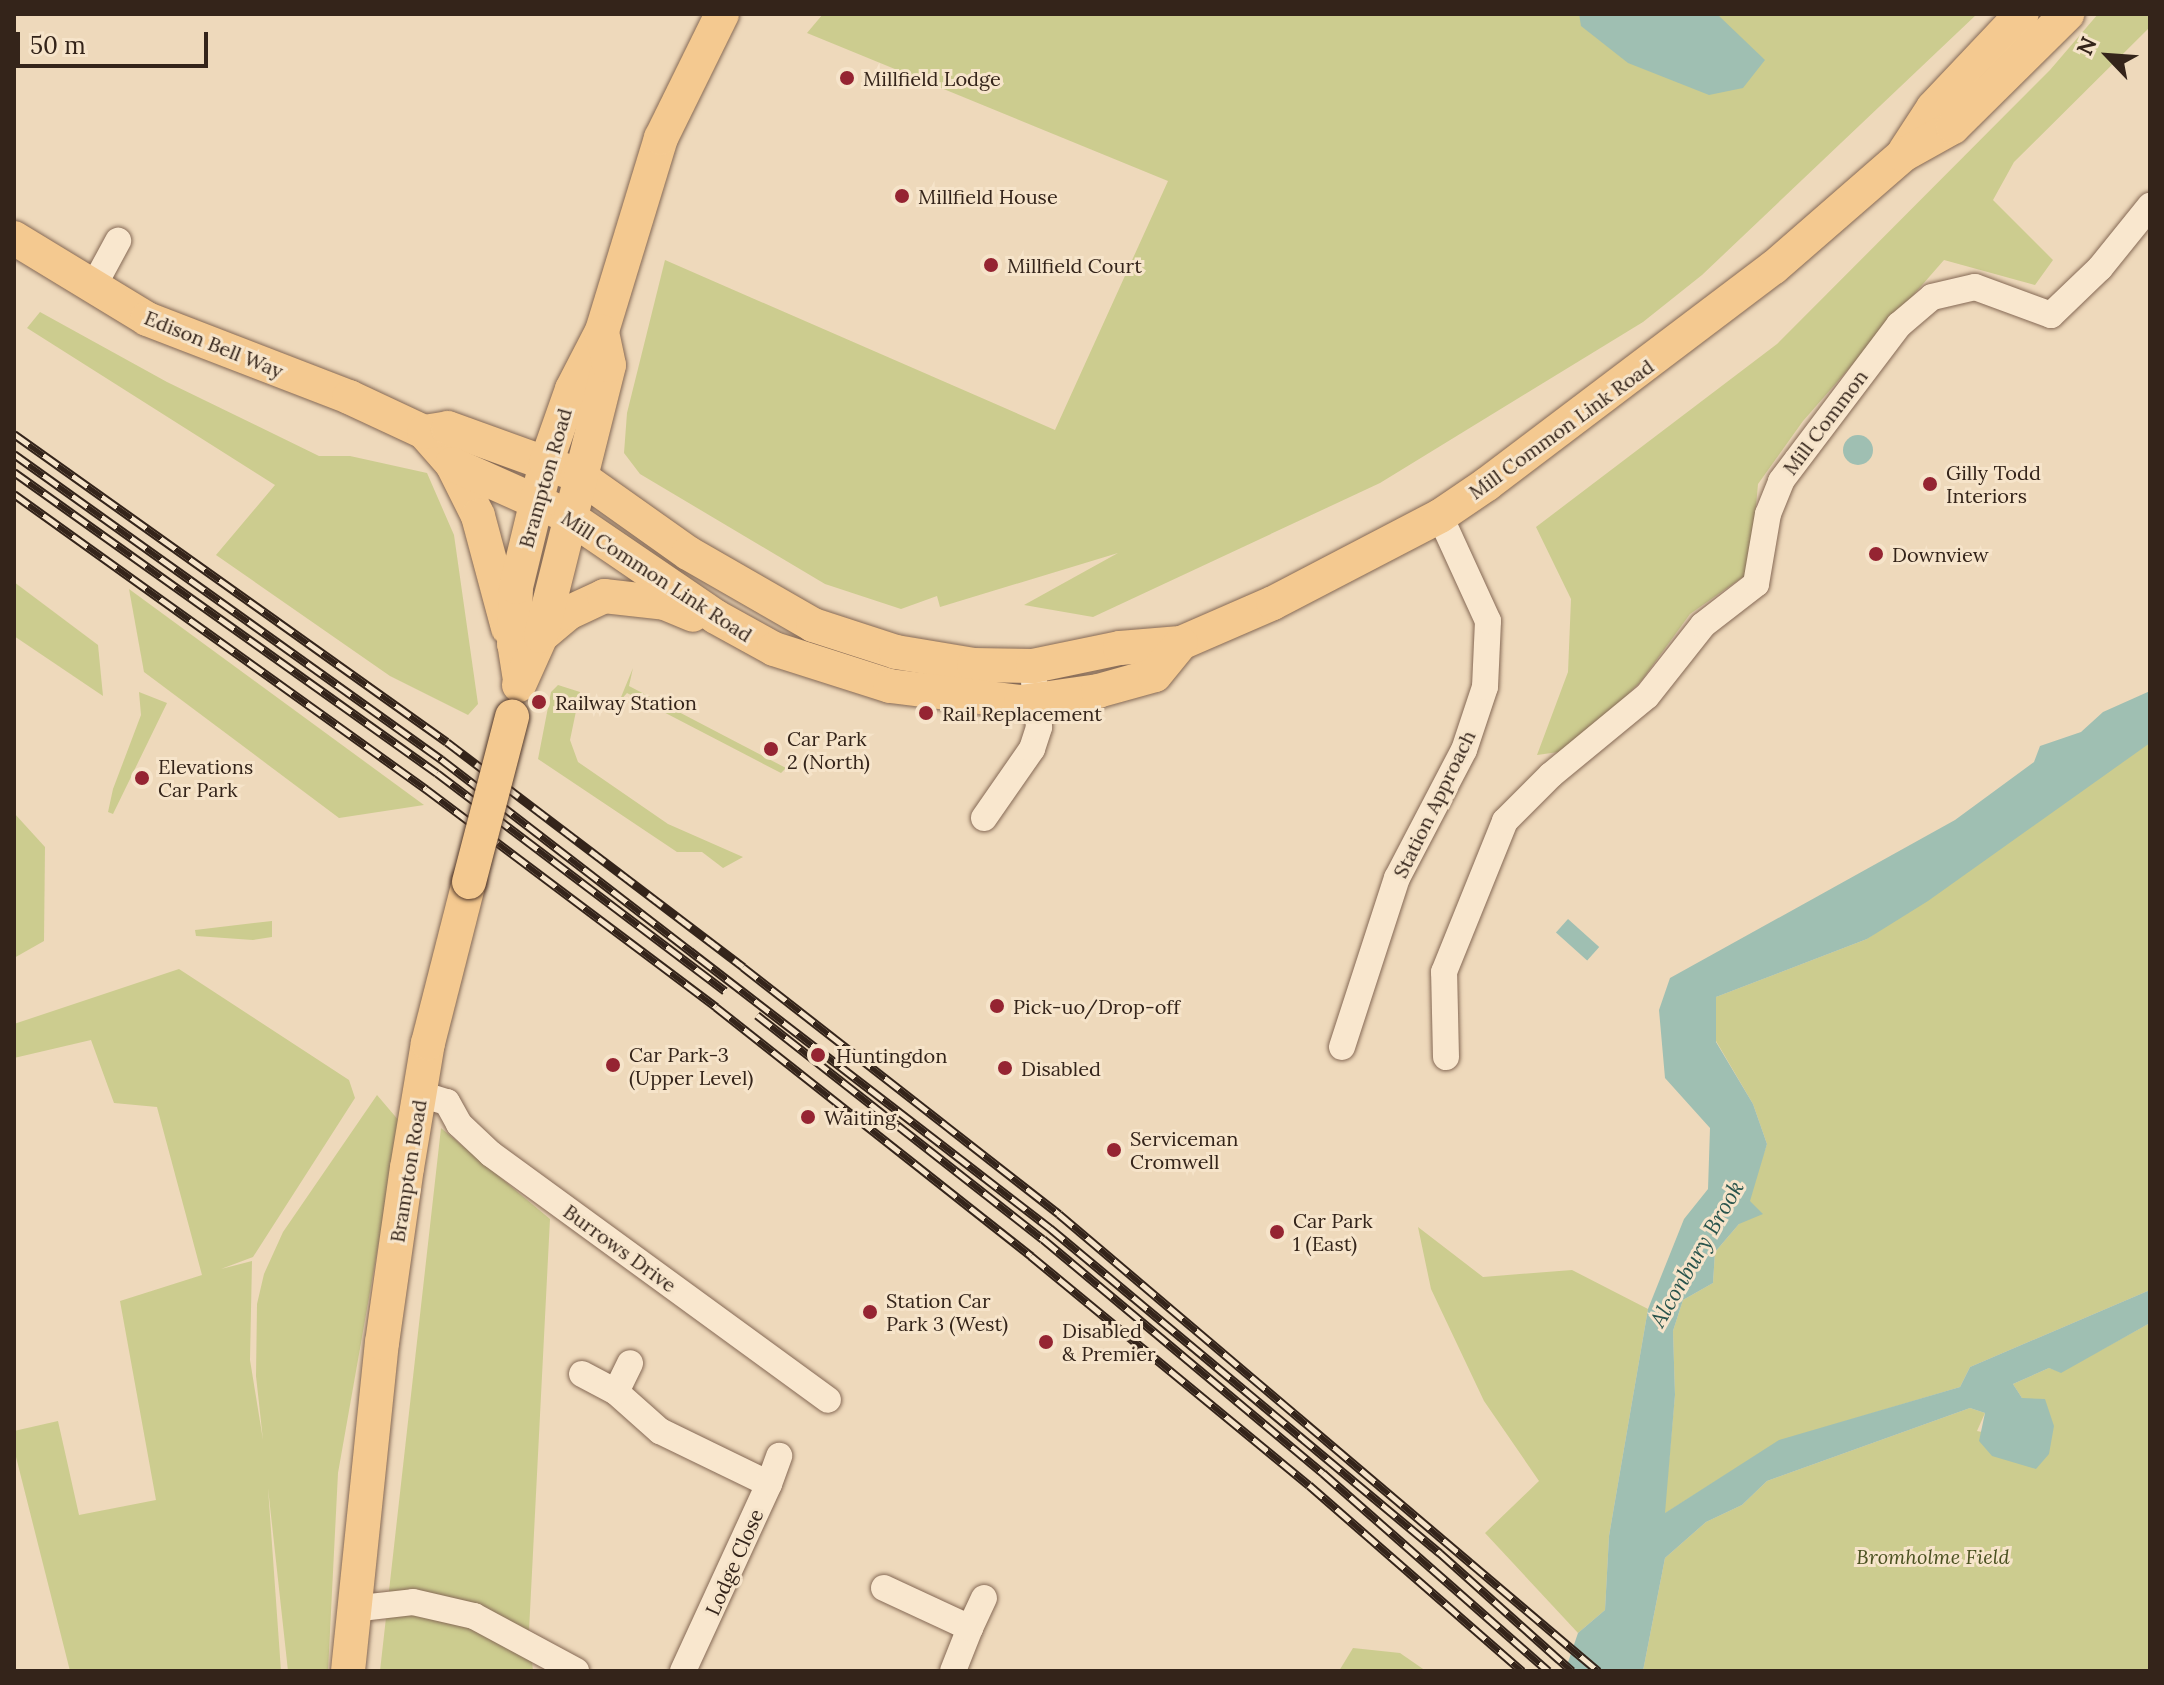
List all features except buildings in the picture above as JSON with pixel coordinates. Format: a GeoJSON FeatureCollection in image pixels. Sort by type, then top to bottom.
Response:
{"type":"FeatureCollection","features":[{"type":"Feature","properties":{"kind":"main road","name":"Brampton Road"},"geometry":{"type":"LineString","coordinates":[[527,640],[516,587],[534,501],[572,389],[602,331],[661,138],[722,14]]}},
{"type":"Feature","properties":{"kind":"main road","name":"Mill Common Link Road"},"geometry":{"type":"LineString","coordinates":[[1903,155],[1933,108],[2022,14]]}},
{"type":"Feature","properties":{"kind":"main road","name":"Mill Common Link Road"},"geometry":{"type":"LineString","coordinates":[[578,475],[688,553],[813,625],[896,652],[974,665],[1033,666],[1120,648],[1181,643],[1273,603],[1440,516],[1669,349],[1903,155],[1953,127],[2067,14]]}},
{"type":"Feature","properties":{"kind":"main road","name":"Edison Bell Way"},"geometry":{"type":"LineString","coordinates":[[14,238],[92,289],[147,319],[349,397],[424,432],[452,464]]}},
{"type":"Feature","properties":{"kind":"main road","name":"Brampton Road"},"geometry":{"type":"LineString","coordinates":[[348,1671],[352,1609],[382,1343],[420,1094],[469,882],[512,717],[527,640],[568,516],[609,365],[602,331]]}},
{"type":"Feature","properties":{"kind":"main road","name":"Edison Bell Way"},"geometry":{"type":"LineString","coordinates":[[424,432],[448,428],[578,475]]}},
{"type":"Feature","properties":{"kind":"main road","name":"Mill Common Link Road"},"geometry":{"type":"LineString","coordinates":[[452,464],[568,516],[716,617],[774,649],[836,672],[931,695],[1035,700],[1098,691],[1155,675],[1181,643]]}},
{"type":"Feature","properties":{"kind":"main road"},"geometry":{"type":"LineString","coordinates":[[452,464],[478,516],[495,595],[527,640],[568,613],[604,596],[651,600],[703,619],[716,617]]}},
{"type":"Feature","properties":{"kind":"street","name":"Mill Common"},"geometry":{"type":"LineString","coordinates":[[1446,1057],[1444,972],[1505,821],[1540,785],[1647,696],[1703,625],[1756,584],[1768,514],[1781,481],[1899,325],[1932,297],[1975,287],[2051,315],[2100,268],[2150,206]]}},
{"type":"Feature","properties":{"kind":"street"},"geometry":{"type":"LineString","coordinates":[[92,289],[118,241]]}},
{"type":"Feature","properties":{"kind":"street","name":"Station Approach"},"geometry":{"type":"LineString","coordinates":[[1342,1047],[1397,878],[1464,750],[1485,687],[1488,621],[1440,516]]}},
{"type":"Feature","properties":{"kind":"street"},"geometry":{"type":"LineString","coordinates":[[984,818],[1032,749],[1039,727],[1033,666]]}},
{"type":"Feature","properties":{"kind":"street","name":"Burrows Drive"},"geometry":{"type":"LineString","coordinates":[[420,1094],[447,1102],[459,1124],[491,1154],[828,1400]]}},
{"type":"Feature","properties":{"kind":"street"},"geometry":{"type":"LineString","coordinates":[[616,1392],[630,1363]]}},
{"type":"Feature","properties":{"kind":"street","name":"Lodge Close"},"geometry":{"type":"LineString","coordinates":[[582,1374],[616,1392],[660,1431],[769,1484],[683,1671]]}},
{"type":"Feature","properties":{"kind":"street"},"geometry":{"type":"LineString","coordinates":[[769,1484],[779,1456]]}},
{"type":"Feature","properties":{"kind":"street"},"geometry":{"type":"LineString","coordinates":[[884,1588],[970,1628]]}},
{"type":"Feature","properties":{"kind":"street"},"geometry":{"type":"LineString","coordinates":[[953,1671],[984,1598]]}},
{"type":"Feature","properties":{"kind":"street"},"geometry":{"type":"LineString","coordinates":[[352,1609],[413,1602],[474,1616],[576,1671]]}},
{"type":"Feature","properties":{"kind":"green space"},"geometry":{"type":"Polygon","coordinates":[[[823,14],[1977,14],[1702,275],[1643,322],[1380,483],[1093,617],[1024,605],[1118,553],[940,607],[937,596],[901,609],[825,584],[640,474],[624,453],[627,413],[665,260],[1055,430],[1168,181],[807,33],[823,14]]]}},
{"type":"Feature","properties":{"kind":"green space"},"geometry":{"type":"Polygon","coordinates":[[[2098,14],[2150,14],[2150,27],[2014,162],[1993,200],[2053,260],[2035,285],[1944,260],[1803,421],[1758,484],[1750,572],[1690,614],[1642,680],[1573,750],[1537,755],[1568,672],[1571,599],[1536,527],[1777,344],[2050,70],[2098,14]]]}},
{"type":"Feature","properties":{"kind":"green space"},"geometry":{"type":"Polygon","coordinates":[[[40,312],[167,382],[319,456],[350,456],[427,473],[454,535],[478,704],[468,715],[390,676],[216,555],[275,485],[27,328],[40,312]]]}},
{"type":"Feature","properties":{"kind":"green space"},"geometry":{"type":"Polygon","coordinates":[[[14,582],[98,645],[103,696],[14,636],[14,582]]]}},
{"type":"Feature","properties":{"kind":"green space"},"geometry":{"type":"Polygon","coordinates":[[[129,589],[424,805],[339,818],[144,672],[129,589]]]}},
{"type":"Feature","properties":{"kind":"green space"},"geometry":{"type":"Polygon","coordinates":[[[633,668],[629,686],[786,768],[781,773],[627,693],[619,702],[633,668]]]}},
{"type":"Feature","properties":{"kind":"green space"},"geometry":{"type":"Polygon","coordinates":[[[558,685],[580,692],[570,740],[578,762],[668,824],[743,857],[723,868],[702,852],[677,852],[538,759],[551,692],[558,685]]]}},
{"type":"Feature","properties":{"kind":"green space"},"geometry":{"type":"Polygon","coordinates":[[[139,692],[167,703],[113,814],[108,812],[113,789],[141,715],[139,692]]]}},
{"type":"Feature","properties":{"kind":"green space"},"geometry":{"type":"Polygon","coordinates":[[[2150,739],[2150,1290],[1970,1367],[1960,1387],[1779,1441],[1664,1514],[1675,1395],[1673,1331],[1683,1300],[1713,1283],[1715,1252],[1739,1224],[1767,1144],[1753,1104],[1716,1041],[1716,997],[1867,939],[2150,739]]]}},
{"type":"Feature","properties":{"kind":"green space"},"geometry":{"type":"Polygon","coordinates":[[[14,813],[45,847],[44,941],[14,958],[14,813]]]}},
{"type":"Feature","properties":{"kind":"green space"},"geometry":{"type":"Polygon","coordinates":[[[272,921],[272,937],[253,940],[196,936],[195,930],[272,921]]]}},
{"type":"Feature","properties":{"kind":"green space"},"geometry":{"type":"Polygon","coordinates":[[[179,969],[349,1080],[355,1098],[253,1257],[221,1269],[252,1261],[250,1360],[263,1440],[256,1376],[257,1304],[264,1274],[283,1232],[377,1095],[400,1122],[338,1473],[328,1671],[288,1671],[268,1488],[281,1671],[70,1671],[14,1449],[14,1431],[58,1421],[79,1515],[156,1500],[120,1301],[202,1275],[157,1107],[114,1103],[91,1040],[14,1058],[14,1024],[179,969]]]}},
{"type":"Feature","properties":{"kind":"green space"},"geometry":{"type":"Polygon","coordinates":[[[441,1128],[550,1219],[529,1631],[533,1671],[380,1671],[441,1128]]]}},
{"type":"Feature","properties":{"kind":"green space"},"geometry":{"type":"Polygon","coordinates":[[[1418,1227],[1483,1277],[1572,1270],[1648,1309],[1609,1536],[1605,1610],[1578,1633],[1485,1533],[1539,1481],[1484,1401],[1431,1289],[1418,1227]]]}},
{"type":"Feature","properties":{"kind":"green space","name":"Bromholme Field"},"geometry":{"type":"Polygon","coordinates":[[[2150,1323],[2150,1671],[1643,1671],[1665,1558],[1706,1522],[1742,1505],[1767,1481],[1970,1408],[1985,1413],[1977,1431],[1982,1432],[2022,1398],[2013,1384],[2049,1368],[2061,1372],[2150,1323]]]}},
{"type":"Feature","properties":{"kind":"green space"},"geometry":{"type":"Polygon","coordinates":[[[1353,1648],[1400,1653],[1426,1671],[1339,1671],[1353,1648]]]}},
{"type":"Feature","properties":{"kind":"water"},"geometry":{"type":"Polygon","coordinates":[[[1579,14],[1717,14],[1765,60],[1743,88],[1709,95],[1628,63],[1581,26],[1579,14]]]}},
{"type":"Feature","properties":{"kind":"water"},"geometry":{"type":"Polygon","coordinates":[[[1858,435],[1868,440],[1873,450],[1868,460],[1858,465],[1848,460],[1843,450],[1848,440],[1858,435]]]}},
{"type":"Feature","properties":{"kind":"water","name":"Alconbury Brook"},"geometry":{"type":"Polygon","coordinates":[[[2150,691],[2150,743],[1928,901],[1867,939],[1716,997],[1716,1042],[1753,1104],[1767,1144],[1750,1201],[1763,1214],[1739,1224],[1715,1252],[1713,1283],[1683,1300],[1673,1331],[1675,1395],[1665,1513],[1779,1440],[1960,1387],[1970,1367],[2150,1290],[2150,1323],[2061,1373],[2049,1368],[2013,1384],[2022,1398],[2045,1399],[2054,1426],[2049,1454],[2036,1469],[1992,1456],[1979,1441],[1985,1413],[1970,1408],[1767,1481],[1742,1505],[1706,1522],[1665,1558],[1643,1671],[1565,1671],[1578,1633],[1605,1610],[1609,1536],[1648,1309],[1684,1219],[1708,1189],[1710,1128],[1665,1078],[1659,1010],[1670,978],[1955,820],[2034,762],[2040,746],[2081,732],[2103,712],[2150,691]]]}},
{"type":"Feature","properties":{"kind":"water"},"geometry":{"type":"Polygon","coordinates":[[[1568,919],[1599,947],[1587,960],[1556,932],[1568,919]]]}},
{"type":"Feature","properties":{"kind":"railway"},"geometry":{"type":"LineString","coordinates":[[14,434],[447,742],[743,967],[1059,1214],[1598,1671]]}},
{"type":"Feature","properties":{"kind":"railway"},"geometry":{"type":"LineString","coordinates":[[14,454],[441,759],[1050,1228],[1440,1553],[1572,1671]]}},
{"type":"Feature","properties":{"kind":"railway"},"geometry":{"type":"LineString","coordinates":[[14,472],[437,773],[725,991]]}},
{"type":"Feature","properties":{"kind":"railway"},"geometry":{"type":"LineString","coordinates":[[14,494],[426,789],[716,1007],[1031,1256],[1309,1485],[1522,1671]]}},
{"type":"Feature","properties":{"kind":"railway"},"geometry":{"type":"LineString","coordinates":[[757,1015],[1043,1239],[1323,1473],[1548,1671]]}},
{"type":"Feature","properties":{"kind":"place","name":"Millfield Lodge"},"geometry":{"type":"Point","coordinates":[847,78]}},
{"type":"Feature","properties":{"kind":"place","name":"Millfield House"},"geometry":{"type":"Point","coordinates":[902,196]}},
{"type":"Feature","properties":{"kind":"place","name":"Millfield Court"},"geometry":{"type":"Point","coordinates":[991,265]}},
{"type":"Feature","properties":{"kind":"place","name":"Gilly Todd Interiors"},"geometry":{"type":"Point","coordinates":[1930,484]}},
{"type":"Feature","properties":{"kind":"place","name":"Downview"},"geometry":{"type":"Point","coordinates":[1876,554]}},
{"type":"Feature","properties":{"kind":"place","name":"Railway Station"},"geometry":{"type":"Point","coordinates":[539,702]}},
{"type":"Feature","properties":{"kind":"place","name":"Rail Replacement"},"geometry":{"type":"Point","coordinates":[926,713]}},
{"type":"Feature","properties":{"kind":"place","name":"Car Park 2 (North)"},"geometry":{"type":"Point","coordinates":[771,749]}},
{"type":"Feature","properties":{"kind":"place","name":"Elevations Car Park"},"geometry":{"type":"Point","coordinates":[142,778]}},
{"type":"Feature","properties":{"kind":"place","name":"Pick-uo/Drop-off"},"geometry":{"type":"Point","coordinates":[997,1006]}},
{"type":"Feature","properties":{"kind":"place","name":"Huntingdon"},"geometry":{"type":"Point","coordinates":[818,1055]}},
{"type":"Feature","properties":{"kind":"place","name":"Car Park-3 (Upper Level)"},"geometry":{"type":"Point","coordinates":[613,1065]}},
{"type":"Feature","properties":{"kind":"place","name":"Disabled"},"geometry":{"type":"Point","coordinates":[1005,1068]}},
{"type":"Feature","properties":{"kind":"place","name":"Waiting"},"geometry":{"type":"Point","coordinates":[808,1117]}},
{"type":"Feature","properties":{"kind":"place","name":"Serviceman Cromwell"},"geometry":{"type":"Point","coordinates":[1114,1150]}},
{"type":"Feature","properties":{"kind":"place","name":"Car Park 1 (East)"},"geometry":{"type":"Point","coordinates":[1277,1232]}},
{"type":"Feature","properties":{"kind":"place","name":"Station Car Park 3 (West)"},"geometry":{"type":"Point","coordinates":[870,1312]}},
{"type":"Feature","properties":{"kind":"place","name":"Disabled & Premier"},"geometry":{"type":"Point","coordinates":[1046,1342]}}]}
